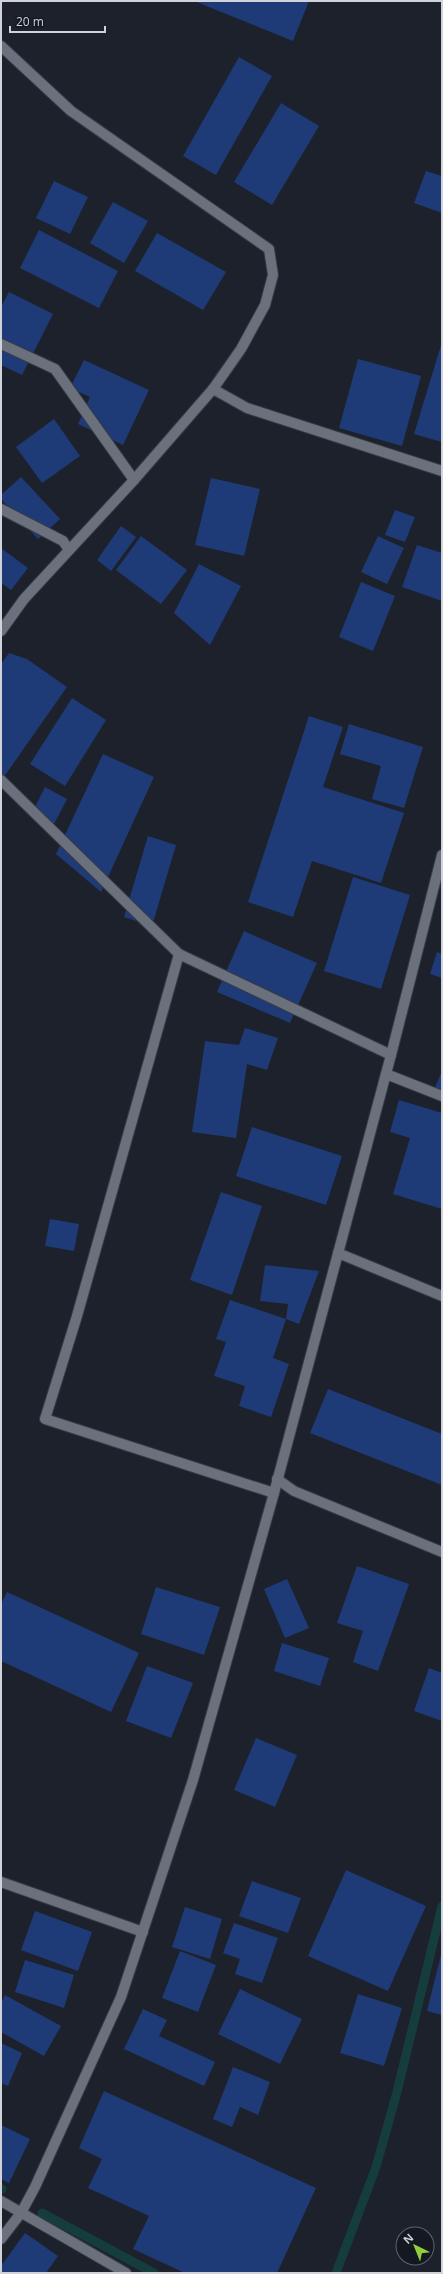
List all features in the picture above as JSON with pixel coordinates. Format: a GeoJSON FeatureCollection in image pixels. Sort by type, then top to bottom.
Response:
{"type":"FeatureCollection","features":[{"type":"Feature","properties":{"kind":"street"},"geometry":{"type":"LineString","coordinates":[[1,46],[71,111],[269,249],[273,275],[265,305],[241,348],[213,389],[134,480],[24,599],[1,631]]}},
{"type":"Feature","properties":{"kind":"street"},"geometry":{"type":"LineString","coordinates":[[1,344],[54,369],[134,480]]}},
{"type":"Feature","properties":{"kind":"street"},"geometry":{"type":"LineString","coordinates":[[213,389],[247,408],[442,471]]}},
{"type":"Feature","properties":{"kind":"street"},"geometry":{"type":"LineString","coordinates":[[1,509],[64,541],[69,550]]}},
{"type":"Feature","properties":{"kind":"street"},"geometry":{"type":"LineString","coordinates":[[1,780],[179,954],[391,1054]]}},
{"type":"Feature","properties":{"kind":"street"},"geometry":{"type":"LineString","coordinates":[[1,2239],[20,2213],[67,2120],[111,2019],[143,1932],[193,1780],[274,1493],[386,1074],[442,855]]}},
{"type":"Feature","properties":{"kind":"street"},"geometry":{"type":"LineString","coordinates":[[179,954],[79,1309],[45,1419],[274,1493]]}},
{"type":"Feature","properties":{"kind":"street"},"geometry":{"type":"LineString","coordinates":[[386,1074],[442,1096]]}},
{"type":"Feature","properties":{"kind":"street"},"geometry":{"type":"LineString","coordinates":[[338,1253],[442,1296]]}},
{"type":"Feature","properties":{"kind":"street"},"geometry":{"type":"LineString","coordinates":[[277,1478],[294,1491],[442,1552]]}},
{"type":"Feature","properties":{"kind":"street"},"geometry":{"type":"LineString","coordinates":[[1,1882],[143,1932]]}},
{"type":"Feature","properties":{"kind":"street"},"geometry":{"type":"LineString","coordinates":[[1,2200],[20,2213],[126,2273]]}},
{"type":"Feature","properties":{"kind":"building"},"geometry":{"type":"Polygon","coordinates":[[[194,1],[309,1],[293,41],[194,1]]]}},
{"type":"Feature","properties":{"kind":"building"},"geometry":{"type":"Polygon","coordinates":[[[239,57],[272,76],[216,175],[183,156],[239,57]]]}},
{"type":"Feature","properties":{"kind":"building"},"geometry":{"type":"Polygon","coordinates":[[[281,103],[319,126],[272,205],[234,182],[281,103]]]}},
{"type":"Feature","properties":{"kind":"building"},"geometry":{"type":"Polygon","coordinates":[[[426,171],[442,176],[442,213],[414,203],[426,171]]]}},
{"type":"Feature","properties":{"kind":"building"},"geometry":{"type":"Polygon","coordinates":[[[54,181],[88,197],[70,234],[36,218],[54,181]]]}},
{"type":"Feature","properties":{"kind":"building"},"geometry":{"type":"Polygon","coordinates":[[[113,202],[148,221],[124,263],[90,243],[113,202]]]}},
{"type":"Feature","properties":{"kind":"building"},"geometry":{"type":"Polygon","coordinates":[[[39,230],[118,271],[99,308],[20,268],[39,230]]]}},
{"type":"Feature","properties":{"kind":"building"},"geometry":{"type":"Polygon","coordinates":[[[157,233],[226,272],[203,310],[135,271],[157,233]]]}},
{"type":"Feature","properties":{"kind":"building"},"geometry":{"type":"Polygon","coordinates":[[[9,292],[53,314],[22,375],[1,365],[1,307],[9,292]]]}},
{"type":"Feature","properties":{"kind":"building"},"geometry":{"type":"Polygon","coordinates":[[[442,342],[442,442],[414,434],[442,342]]]}},
{"type":"Feature","properties":{"kind":"building"},"geometry":{"type":"Polygon","coordinates":[[[358,359],[421,376],[402,446],[339,428],[358,359]]]}},
{"type":"Feature","properties":{"kind":"building"},"geometry":{"type":"Polygon","coordinates":[[[84,360],[149,390],[123,445],[78,424],[90,397],[70,388],[84,360]]]}},
{"type":"Feature","properties":{"kind":"building"},"geometry":{"type":"Polygon","coordinates":[[[54,419],[80,456],[42,483],[16,447],[54,419]]]}},
{"type":"Feature","properties":{"kind":"building"},"geometry":{"type":"Polygon","coordinates":[[[21,477],[60,519],[38,539],[1,499],[1,495],[21,477]]]}},
{"type":"Feature","properties":{"kind":"building"},"geometry":{"type":"Polygon","coordinates":[[[211,478],[260,489],[244,556],[195,545],[211,478]]]}},
{"type":"Feature","properties":{"kind":"building"},"geometry":{"type":"Polygon","coordinates":[[[395,510],[415,517],[405,542],[385,535],[395,510]]]}},
{"type":"Feature","properties":{"kind":"building"},"geometry":{"type":"Polygon","coordinates":[[[121,526],[136,537],[111,571],[97,560],[121,526]]]}},
{"type":"Feature","properties":{"kind":"building"},"geometry":{"type":"Polygon","coordinates":[[[141,536],[187,570],[161,604],[116,570],[141,536]]]}},
{"type":"Feature","properties":{"kind":"building"},"geometry":{"type":"Polygon","coordinates":[[[378,536],[404,548],[387,584],[361,572],[378,536]]]}},
{"type":"Feature","properties":{"kind":"building"},"geometry":{"type":"Polygon","coordinates":[[[417,545],[442,553],[442,601],[402,587],[417,545]]]}},
{"type":"Feature","properties":{"kind":"building"},"geometry":{"type":"Polygon","coordinates":[[[1,548],[28,568],[11,590],[1,583],[1,548]]]}},
{"type":"Feature","properties":{"kind":"building"},"geometry":{"type":"Polygon","coordinates":[[[199,564],[241,586],[210,645],[174,613],[199,564]]]}},
{"type":"Feature","properties":{"kind":"building"},"geometry":{"type":"Polygon","coordinates":[[[361,582],[395,596],[373,651],[339,637],[361,582]]]}},
{"type":"Feature","properties":{"kind":"building"},"geometry":{"type":"Polygon","coordinates":[[[9,653],[27,659],[67,687],[1,781],[1,664],[9,653]]]}},
{"type":"Feature","properties":{"kind":"building"},"geometry":{"type":"Polygon","coordinates":[[[72,698],[106,720],[65,786],[30,764],[72,698]]]}},
{"type":"Feature","properties":{"kind":"building"},"geometry":{"type":"Polygon","coordinates":[[[309,716],[343,727],[323,787],[404,813],[381,883],[312,861],[293,917],[248,902],[309,716]]]}},
{"type":"Feature","properties":{"kind":"building"},"geometry":{"type":"Polygon","coordinates":[[[349,724],[423,747],[404,808],[372,799],[381,766],[340,754],[349,724]]]}},
{"type":"Feature","properties":{"kind":"building"},"geometry":{"type":"Polygon","coordinates":[[[103,754],[154,777],[101,892],[56,854],[103,754]]]}},
{"type":"Feature","properties":{"kind":"building"},"geometry":{"type":"Polygon","coordinates":[[[45,787],[67,799],[53,826],[31,815],[45,787]]]}},
{"type":"Feature","properties":{"kind":"building"},"geometry":{"type":"Polygon","coordinates":[[[148,836],[176,845],[152,926],[124,917],[148,836]]]}},
{"type":"Feature","properties":{"kind":"building"},"geometry":{"type":"Polygon","coordinates":[[[353,877],[410,895],[381,989],[324,971],[353,877]]]}},
{"type":"Feature","properties":{"kind":"building"},"geometry":{"type":"Polygon","coordinates":[[[244,931],[317,963],[290,1023],[217,992],[244,931]]]}},
{"type":"Feature","properties":{"kind":"building"},"geometry":{"type":"Polygon","coordinates":[[[437,952],[442,954],[442,978],[430,974],[437,952]]]}},
{"type":"Feature","properties":{"kind":"building"},"geometry":{"type":"Polygon","coordinates":[[[245,1028],[278,1038],[267,1070],[247,1064],[236,1138],[192,1132],[205,1041],[239,1045],[245,1028]]]}},
{"type":"Feature","properties":{"kind":"building"},"geometry":{"type":"Polygon","coordinates":[[[442,1071],[442,1096],[433,1092],[442,1071]]]}},
{"type":"Feature","properties":{"kind":"building"},"geometry":{"type":"Polygon","coordinates":[[[399,1100],[442,1113],[442,1209],[393,1194],[410,1138],[390,1132],[399,1100]]]}},
{"type":"Feature","properties":{"kind":"building"},"geometry":{"type":"Polygon","coordinates":[[[252,1127],[342,1156],[326,1205],[236,1176],[252,1127]]]}},
{"type":"Feature","properties":{"kind":"building"},"geometry":{"type":"Polygon","coordinates":[[[221,1192],[262,1206],[232,1295],[190,1280],[221,1192]]]}},
{"type":"Feature","properties":{"kind":"building"},"geometry":{"type":"Polygon","coordinates":[[[50,1219],[79,1224],[74,1251],[45,1246],[50,1219]]]}},
{"type":"Feature","properties":{"kind":"building"},"geometry":{"type":"Polygon","coordinates":[[[265,1265],[319,1271],[299,1324],[286,1319],[288,1304],[260,1301],[265,1265]]]}},
{"type":"Feature","properties":{"kind":"building"},"geometry":{"type":"Polygon","coordinates":[[[230,1300],[286,1319],[273,1358],[289,1364],[271,1417],[239,1406],[245,1386],[214,1376],[226,1342],[216,1339],[230,1300]]]}},
{"type":"Feature","properties":{"kind":"building"},"geometry":{"type":"Polygon","coordinates":[[[328,1389],[442,1434],[442,1485],[310,1433],[328,1389]]]}},
{"type":"Feature","properties":{"kind":"building"},"geometry":{"type":"Polygon","coordinates":[[[357,1566],[409,1584],[378,1671],[353,1662],[363,1631],[337,1623],[357,1566]]]}},
{"type":"Feature","properties":{"kind":"building"},"geometry":{"type":"Polygon","coordinates":[[[287,1579],[309,1628],[285,1638],[264,1589],[287,1579]]]}},
{"type":"Feature","properties":{"kind":"building"},"geometry":{"type":"Polygon","coordinates":[[[156,1587],[220,1607],[204,1655],[141,1634],[156,1587]]]}},
{"type":"Feature","properties":{"kind":"building"},"geometry":{"type":"Polygon","coordinates":[[[7,1592],[139,1653],[111,1712],[1,1661],[1,1604],[7,1592]]]}},
{"type":"Feature","properties":{"kind":"building"},"geometry":{"type":"Polygon","coordinates":[[[282,1643],[329,1658],[320,1686],[274,1671],[282,1643]]]}},
{"type":"Feature","properties":{"kind":"building"},"geometry":{"type":"Polygon","coordinates":[[[147,1666],[193,1683],[171,1738],[126,1721],[147,1666]]]}},
{"type":"Feature","properties":{"kind":"building"},"geometry":{"type":"Polygon","coordinates":[[[429,1668],[442,1673],[442,1721],[414,1711],[429,1668]]]}},
{"type":"Feature","properties":{"kind":"building"},"geometry":{"type":"Polygon","coordinates":[[[256,1738],[297,1755],[275,1807],[234,1790],[256,1738]]]}},
{"type":"Feature","properties":{"kind":"building"},"geometry":{"type":"Polygon","coordinates":[[[346,1870],[426,1906],[388,1991],[308,1956],[346,1870]]]}},
{"type":"Feature","properties":{"kind":"building"},"geometry":{"type":"Polygon","coordinates":[[[252,1881],[301,1898],[288,1933],[239,1916],[252,1881]]]}},
{"type":"Feature","properties":{"kind":"building"},"geometry":{"type":"Polygon","coordinates":[[[185,1907],[222,1919],[210,1959],[172,1947],[185,1907]]]}},
{"type":"Feature","properties":{"kind":"building"},"geometry":{"type":"Polygon","coordinates":[[[35,1911],[92,1932],[78,1971],[21,1950],[35,1911]]]}},
{"type":"Feature","properties":{"kind":"building"},"geometry":{"type":"Polygon","coordinates":[[[234,1923],[278,1938],[262,1983],[235,1974],[240,1959],[223,1953],[234,1923]]]}},
{"type":"Feature","properties":{"kind":"building"},"geometry":{"type":"Polygon","coordinates":[[[180,1951],[216,1965],[198,2012],[162,1998],[180,1951]]]}},
{"type":"Feature","properties":{"kind":"building"},"geometry":{"type":"Polygon","coordinates":[[[442,1951],[442,2015],[427,2011],[442,1951]]]}},
{"type":"Feature","properties":{"kind":"building"},"geometry":{"type":"Polygon","coordinates":[[[25,1960],[74,1975],[64,2008],[15,1992],[25,1960]]]}},
{"type":"Feature","properties":{"kind":"building"},"geometry":{"type":"Polygon","coordinates":[[[240,1989],[302,2019],[280,2064],[218,2034],[240,1989]]]}},
{"type":"Feature","properties":{"kind":"building"},"geometry":{"type":"Polygon","coordinates":[[[358,1994],[402,2008],[384,2066],[340,2053],[358,1994]]]}},
{"type":"Feature","properties":{"kind":"building"},"geometry":{"type":"Polygon","coordinates":[[[5,1995],[61,2026],[44,2056],[1,2032],[1,2003],[5,1995]]]}},
{"type":"Feature","properties":{"kind":"building"},"geometry":{"type":"Polygon","coordinates":[[[143,2009],[167,2020],[159,2036],[215,2062],[204,2086],[124,2049],[143,2009]]]}},
{"type":"Feature","properties":{"kind":"building"},"geometry":{"type":"Polygon","coordinates":[[[1,2043],[22,2053],[8,2086],[1,2083],[1,2043]]]}},
{"type":"Feature","properties":{"kind":"building"},"geometry":{"type":"Polygon","coordinates":[[[233,2067],[270,2082],[258,2115],[240,2107],[232,2127],[213,2119],[233,2067]]]}},
{"type":"Feature","properties":{"kind":"building"},"geometry":{"type":"Polygon","coordinates":[[[104,2091],[316,2188],[277,2273],[185,2273],[133,2249],[149,2216],[88,2188],[102,2159],[79,2148],[104,2091]]]}},
{"type":"Feature","properties":{"kind":"building"},"geometry":{"type":"Polygon","coordinates":[[[1,2125],[30,2139],[9,2183],[1,2179],[1,2125]]]}},
{"type":"Feature","properties":{"kind":"building"},"geometry":{"type":"Polygon","coordinates":[[[25,2233],[58,2256],[46,2273],[1,2273],[1,2266],[25,2233]]]}},
{"type":"Feature","properties":{"kind":"waterway"},"geometry":{"type":"LineString","coordinates":[[336,2273],[376,2167],[397,2092],[442,1906]]}},
{"type":"Feature","properties":{"kind":"waterway"},"geometry":{"type":"LineString","coordinates":[[42,2213],[154,2273]]}}]}
